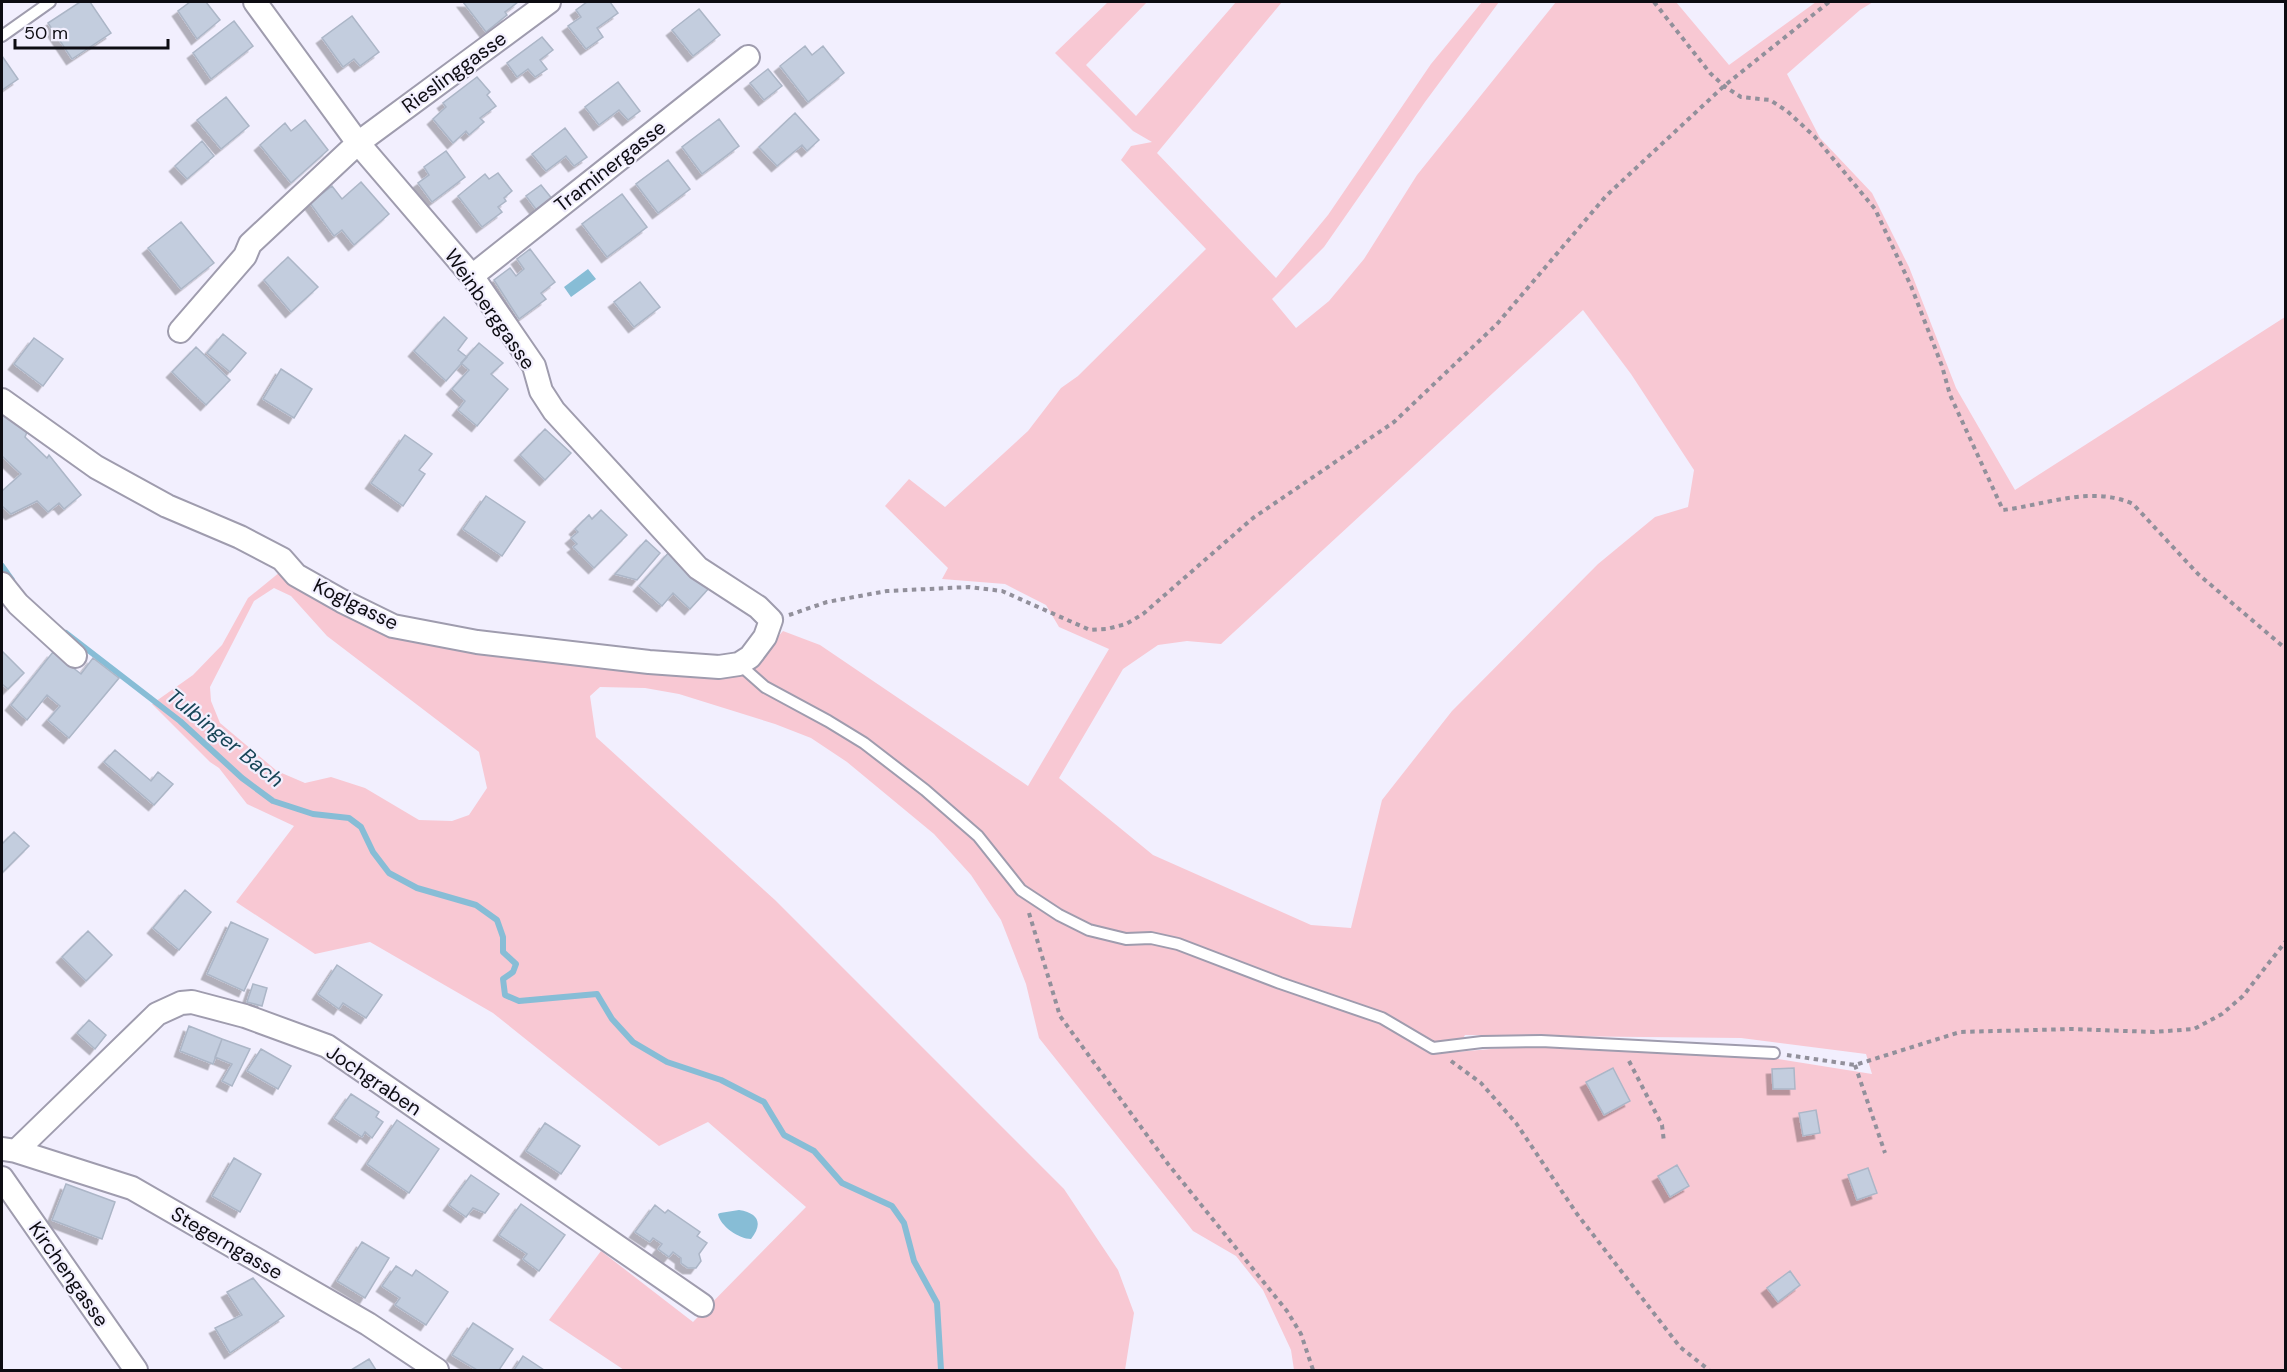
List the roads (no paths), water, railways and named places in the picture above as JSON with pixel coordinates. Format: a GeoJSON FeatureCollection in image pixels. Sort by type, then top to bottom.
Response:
{"type":"FeatureCollection","features":[{"type":"Feature","properties":{"kind":"street","name":"Weinberggasse"},"geometry":{"type":"LineString","coordinates":[[255,2],[358,143],[472,276],[534,366],[541,391],[554,411],[698,568],[758,607],[771,620],[758,647],[750,657],[739,664]]}},
{"type":"Feature","properties":{"kind":"street","name":"Rieslinggasse"},"geometry":{"type":"LineString","coordinates":[[180,331],[244,256],[250,244],[358,143],[549,2]]}},
{"type":"Feature","properties":{"kind":"street","name":"Traminergasse"},"geometry":{"type":"LineString","coordinates":[[472,276],[748,57]]}},
{"type":"Feature","properties":{"kind":"street","name":"Koglgasse"},"geometry":{"type":"LineString","coordinates":[[2,400],[96,467],[167,506],[240,537],[282,559],[296,575],[393,626],[477,642],[649,662],[698,667],[739,664]]}},
{"type":"Feature","properties":{"kind":"street"},"geometry":{"type":"LineString","coordinates":[[2,584],[18,604],[75,656]]}},
{"type":"Feature","properties":{"kind":"street","name":"Jochgraben"},"geometry":{"type":"LineString","coordinates":[[9,1150],[157,1014],[182,1002],[199,1004],[245,1016],[327,1046],[702,1305]]}},
{"type":"Feature","properties":{"kind":"street","name":"Stegerngasse"},"geometry":{"type":"LineString","coordinates":[[9,1150],[132,1188],[368,1324],[437,1371]]}},
{"type":"Feature","properties":{"kind":"street","name":"Kirchengasse"},"geometry":{"type":"LineString","coordinates":[[3,1182],[136,1371]]}},
{"type":"Feature","properties":{"kind":"lane"},"geometry":{"type":"LineString","coordinates":[[2,36],[50,2]]}},
{"type":"Feature","properties":{"kind":"lane"},"geometry":{"type":"LineString","coordinates":[[739,664],[765,687],[864,743],[925,790],[978,836],[1021,890],[1059,915],[1089,930],[1125,939],[1151,938],[1178,944],[1280,983],[1382,1018],[1434,1048],[1482,1042],[1541,1041],[1622,1047],[1774,1053]]}},
{"type":"Feature","properties":{"kind":"water"},"geometry":{"type":"Polygon","coordinates":[[[588,269],[596,279],[571,297],[564,287],[588,269]]]}},
{"type":"Feature","properties":{"kind":"water"},"geometry":{"type":"Polygon","coordinates":[[[746,1211],[757,1220],[757,1229],[751,1239],[741,1237],[731,1231],[722,1223],[718,1214],[746,1211]]]}},
{"type":"Feature","properties":{"kind":"waterway","name":"Tulbinger Bach"},"geometry":{"type":"LineString","coordinates":[[2,566],[12,580]]}},
{"type":"Feature","properties":{"kind":"waterway","name":"Tulbinger Bach"},"geometry":{"type":"LineString","coordinates":[[66,633],[180,721],[242,778],[273,801],[313,814],[349,818],[361,827],[373,852],[389,873],[417,888],[476,905],[497,920],[503,937],[503,952],[516,964],[513,972],[503,979],[505,995],[519,1001],[597,994],[612,1019],[633,1042],[667,1062],[721,1080],[764,1102],[784,1135],[814,1151],[842,1183],[892,1206],[904,1223],[914,1261],[937,1303],[941,1370]]}}]}
